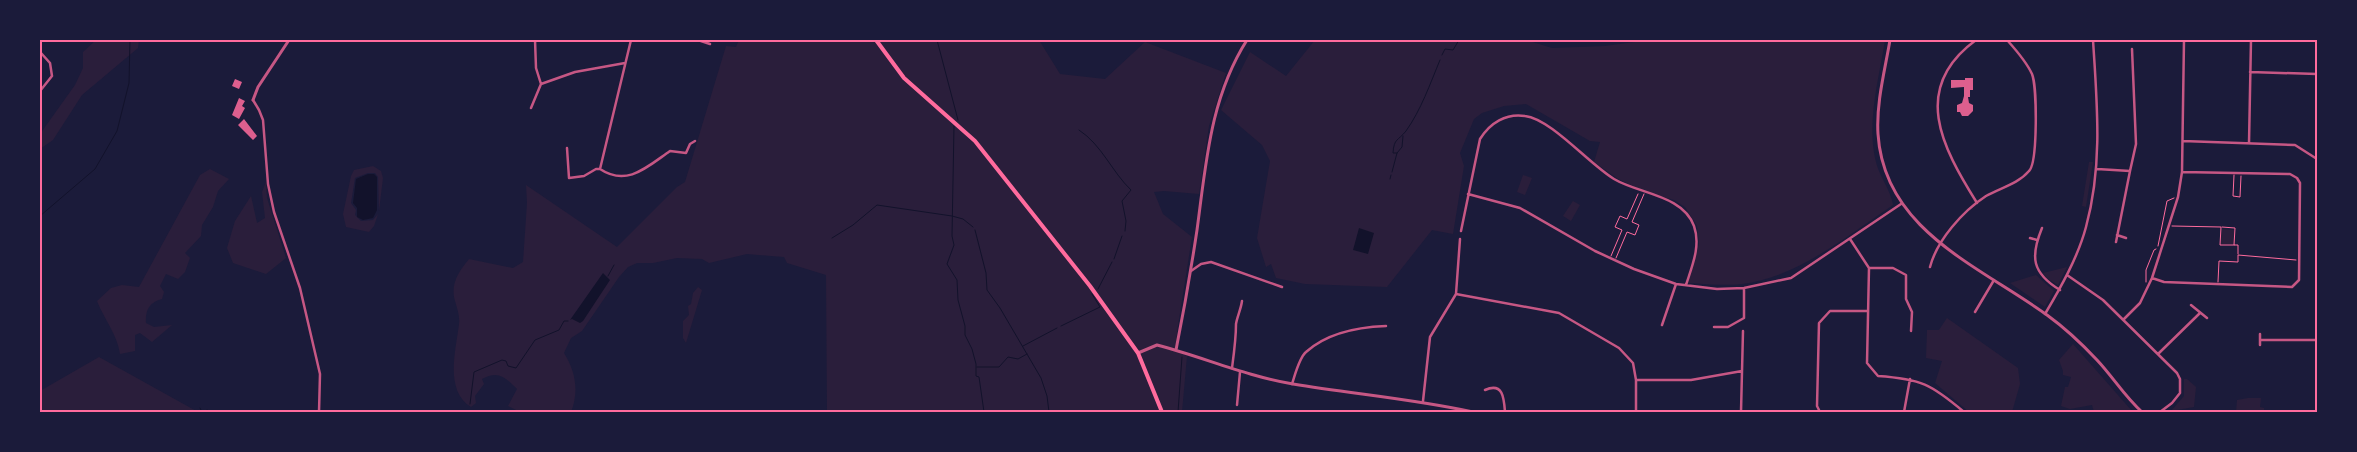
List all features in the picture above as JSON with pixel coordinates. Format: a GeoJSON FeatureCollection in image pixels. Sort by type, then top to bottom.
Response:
{"type":"FeatureCollection","features":[{"type":"Feature","properties":{"kind":"main road"},"geometry":{"type":"LineString","coordinates":[[876,40],[904,78],[975,141],[991,159],[1030,213],[1090,286],[1138,353],[1162,412]]}},
{"type":"Feature","properties":{"kind":"street"},"geometry":{"type":"LineString","coordinates":[[289,40],[258,87],[253,100],[260,110],[263,120],[268,184],[274,212],[300,288],[320,374],[319,412]]}},
{"type":"Feature","properties":{"kind":"street"},"geometry":{"type":"LineString","coordinates":[[532,108],[541,84],[536,68],[536,40]]}},
{"type":"Feature","properties":{"kind":"street"},"geometry":{"type":"LineString","coordinates":[[600,169],[631,40]]}},
{"type":"Feature","properties":{"kind":"street"},"geometry":{"type":"LineString","coordinates":[[698,40],[710,44]]}},
{"type":"Feature","properties":{"kind":"street"},"geometry":{"type":"LineString","coordinates":[[1176,350],[1191,271],[1212,125],[1223,86],[1247,40]]}},
{"type":"Feature","properties":{"kind":"street"},"geometry":{"type":"LineString","coordinates":[[1890,40],[1880,99],[1878,134],[1887,179],[1901,204],[1921,227],[2045,314],[2098,361],[2142,412]]}},
{"type":"Feature","properties":{"kind":"street"},"geometry":{"type":"LineString","coordinates":[[1976,40],[1961,51],[1943,75],[1938,92],[1938,122],[1955,167],[1977,202]]}},
{"type":"Feature","properties":{"kind":"street"},"geometry":{"type":"LineString","coordinates":[[1930,267],[1933,256],[1942,243],[1977,202],[2021,178],[2031,170],[2035,158],[2035,88],[2032,75],[2025,61],[2006,40]]}},
{"type":"Feature","properties":{"kind":"street"},"geometry":{"type":"LineString","coordinates":[[2045,314],[2060,290],[2086,228],[2097,169],[2098,132],[2093,40]]}},
{"type":"Feature","properties":{"kind":"street"},"geometry":{"type":"LineString","coordinates":[[2124,319],[2140,303],[2152,278],[2178,196],[2182,172],[2184,40]]}},
{"type":"Feature","properties":{"kind":"street"},"geometry":{"type":"LineString","coordinates":[[2249,143],[2251,40]]}},
{"type":"Feature","properties":{"kind":"street"},"geometry":{"type":"LineString","coordinates":[[2116,242],[2136,144],[2132,49]]}},
{"type":"Feature","properties":{"kind":"street"},"geometry":{"type":"LineString","coordinates":[[40,91],[52,76],[50,62],[41,52]]}},
{"type":"Feature","properties":{"kind":"street"},"geometry":{"type":"LineString","coordinates":[[541,84],[576,72],[625,64]]}},
{"type":"Feature","properties":{"kind":"street"},"geometry":{"type":"LineString","coordinates":[[2250,72],[2317,74]]}},
{"type":"Feature","properties":{"kind":"street"},"geometry":{"type":"LineString","coordinates":[[1461,231],[1478,145],[1485,131],[1497,121],[1517,115],[1527,116],[1545,124],[1592,164],[1615,180],[1644,193],[1671,201],[1681,207],[1694,225],[1697,246],[1686,285]]}},
{"type":"Feature","properties":{"kind":"street"},"geometry":{"type":"LineString","coordinates":[[2183,140],[2295,145],[2317,159]]}},
{"type":"Feature","properties":{"kind":"street"},"geometry":{"type":"LineString","coordinates":[[567,148],[569,178],[584,176],[596,169],[616,176],[637,174],[670,151],[686,153],[690,144],[695,141]]}},
{"type":"Feature","properties":{"kind":"street"},"geometry":{"type":"LineString","coordinates":[[2097,169],[2130,171]]}},
{"type":"Feature","properties":{"kind":"street"},"geometry":{"type":"LineString","coordinates":[[2152,278],[2164,282],[2292,287],[2299,280],[2300,183],[2297,178],[2290,174],[2182,172]]}},
{"type":"Feature","properties":{"kind":"street"},"geometry":{"type":"LineString","coordinates":[[1468,194],[1520,208],[1615,261],[1676,284],[1718,289],[1744,288],[1791,278],[1901,204]]}},
{"type":"Feature","properties":{"kind":"street"},"geometry":{"type":"LineString","coordinates":[[2042,228],[2033,249],[2040,274],[2045,281],[2060,290]]}},
{"type":"Feature","properties":{"kind":"street"},"geometry":{"type":"LineString","coordinates":[[2118,235],[2126,238]]}},
{"type":"Feature","properties":{"kind":"street"},"geometry":{"type":"LineString","coordinates":[[2030,238],[2037,240]]}},
{"type":"Feature","properties":{"kind":"street"},"geometry":{"type":"LineString","coordinates":[[1423,401],[1430,337],[1456,294],[1460,239]]}},
{"type":"Feature","properties":{"kind":"street"},"geometry":{"type":"LineString","coordinates":[[1850,239],[1869,268],[1867,363],[1878,376],[1923,382],[1942,393],[1964,412]]}},
{"type":"Feature","properties":{"kind":"street"},"geometry":{"type":"LineString","coordinates":[[1191,271],[1201,264],[1211,262],[1282,287]]}},
{"type":"Feature","properties":{"kind":"street"},"geometry":{"type":"LineString","coordinates":[[1869,268],[1893,268],[1906,275],[1906,299],[1912,312],[1911,331]]}},
{"type":"Feature","properties":{"kind":"street"},"geometry":{"type":"LineString","coordinates":[[2067,275],[2091,290],[2124,319],[2177,373],[2180,379],[2180,393],[2172,403],[2160,412]]}},
{"type":"Feature","properties":{"kind":"street"},"geometry":{"type":"LineString","coordinates":[[1975,312],[1994,280]]}},
{"type":"Feature","properties":{"kind":"street"},"geometry":{"type":"LineString","coordinates":[[1662,326],[1676,284]]}},
{"type":"Feature","properties":{"kind":"street"},"geometry":{"type":"LineString","coordinates":[[1714,327],[1728,327],[1738,324],[1744,318],[1744,288]]}},
{"type":"Feature","properties":{"kind":"street"},"geometry":{"type":"LineString","coordinates":[[1456,294],[1559,312],[1618,348],[1633,363],[1636,380],[1636,412]]}},
{"type":"Feature","properties":{"kind":"street"},"geometry":{"type":"LineString","coordinates":[[1231,369],[1237,336],[1236,322],[1241,313],[1242,301]]}},
{"type":"Feature","properties":{"kind":"street"},"geometry":{"type":"LineString","coordinates":[[2191,305],[2206,318]]}},
{"type":"Feature","properties":{"kind":"street"},"geometry":{"type":"LineString","coordinates":[[1820,412],[1817,406],[1819,323],[1830,311],[1868,311]]}},
{"type":"Feature","properties":{"kind":"street"},"geometry":{"type":"LineString","coordinates":[[2158,354],[2200,313]]}},
{"type":"Feature","properties":{"kind":"street"},"geometry":{"type":"LineString","coordinates":[[1292,384],[1304,353],[1329,338],[1366,327],[1386,326]]}},
{"type":"Feature","properties":{"kind":"street"},"geometry":{"type":"LineString","coordinates":[[1741,412],[1744,331]]}},
{"type":"Feature","properties":{"kind":"street"},"geometry":{"type":"LineString","coordinates":[[2260,334],[2260,345]]}},
{"type":"Feature","properties":{"kind":"street"},"geometry":{"type":"LineString","coordinates":[[2260,340],[2317,340]]}},
{"type":"Feature","properties":{"kind":"street"},"geometry":{"type":"LineString","coordinates":[[1138,353],[1158,345],[1240,372],[1292,384],[1423,401],[1473,412]]}},
{"type":"Feature","properties":{"kind":"street"},"geometry":{"type":"LineString","coordinates":[[1636,380],[1691,380],[1742,371]]}},
{"type":"Feature","properties":{"kind":"street"},"geometry":{"type":"LineString","coordinates":[[1237,405],[1240,372]]}},
{"type":"Feature","properties":{"kind":"street"},"geometry":{"type":"LineString","coordinates":[[1904,412],[1910,379]]}},
{"type":"Feature","properties":{"kind":"street"},"geometry":{"type":"LineString","coordinates":[[1485,390],[1492,387],[1500,389],[1504,395],[1505,412]]}},
{"type":"Feature","properties":{"kind":"path"},"geometry":{"type":"LineString","coordinates":[[2234,172],[2233,196],[2240,196],[2241,172]]}},
{"type":"Feature","properties":{"kind":"path"},"geometry":{"type":"LineString","coordinates":[[1610,259],[1622,230],[1615,227],[1620,216],[1627,219],[1639,191]]}},
{"type":"Feature","properties":{"kind":"path"},"geometry":{"type":"LineString","coordinates":[[1615,261],[1627,232],[1635,235],[1639,225],[1632,222],[1644,193]]}},
{"type":"Feature","properties":{"kind":"path"},"geometry":{"type":"LineString","coordinates":[[2146,290],[2146,270],[2154,250],[2158,249],[2158,238],[2168,202],[2178,196]]}},
{"type":"Feature","properties":{"kind":"path"},"geometry":{"type":"LineString","coordinates":[[2169,226],[2235,228],[2234,245]]}},
{"type":"Feature","properties":{"kind":"path"},"geometry":{"type":"LineString","coordinates":[[2218,284],[2219,261],[2238,262],[2238,246],[2220,245],[2221,227]]}},
{"type":"Feature","properties":{"kind":"path"},"geometry":{"type":"LineString","coordinates":[[2238,255],[2299,260]]}},
{"type":"Feature","properties":{"kind":"shaded area"},"geometry":{"type":"Polygon","coordinates":[[[96,40],[139,40],[138,48],[82,95],[53,140],[40,149],[40,134],[75,85],[83,68],[83,52],[96,40]]]}},
{"type":"Feature","properties":{"kind":"shaded area"},"geometry":{"type":"Polygon","coordinates":[[[739,40],[1039,40],[1060,74],[1105,79],[1145,42],[1226,73],[1209,126],[1199,194],[1154,192],[1163,214],[1192,237],[1177,332],[1176,352],[1187,356],[1182,412],[827,412],[826,275],[787,263],[784,257],[747,254],[709,263],[702,259],[677,258],[653,263],[637,263],[628,267],[582,331],[571,338],[564,353],[571,367],[575,382],[575,397],[571,412],[515,412],[516,410],[508,406],[517,389],[505,378],[497,375],[482,379],[484,384],[475,396],[476,403],[471,407],[457,391],[454,369],[459,321],[454,289],[456,278],[462,268],[469,259],[513,268],[523,262],[527,203],[526,185],[617,247],[677,187],[685,182],[726,46],[736,47],[739,40]]]}},
{"type":"Feature","properties":{"kind":"shaded area"},"geometry":{"type":"Polygon","coordinates":[[[1315,40],[1526,40],[1552,48],[1605,46],[1649,40],[1885,40],[1872,129],[1875,158],[1893,205],[1821,254],[1783,273],[1763,280],[1742,284],[1688,283],[1699,244],[1697,226],[1685,207],[1674,200],[1648,193],[1618,179],[1594,162],[1600,142],[1590,141],[1526,104],[1504,106],[1482,113],[1474,119],[1460,153],[1464,166],[1453,234],[1432,230],[1387,287],[1305,284],[1276,278],[1271,264],[1266,267],[1257,238],[1270,161],[1262,145],[1221,110],[1250,52],[1286,76],[1315,40]]]}},
{"type":"Feature","properties":{"kind":"shaded area"},"geometry":{"type":"Polygon","coordinates":[[[2089,162],[2093,162],[2086,207],[2082,206],[2089,162]]]}},
{"type":"Feature","properties":{"kind":"shaded area"},"geometry":{"type":"Polygon","coordinates":[[[373,166],[381,171],[383,178],[379,211],[378,177],[375,173],[368,173],[355,178],[351,203],[356,210],[355,215],[361,221],[373,220],[378,214],[374,226],[369,232],[346,227],[343,214],[351,176],[354,170],[373,166]]]}},
{"type":"Feature","properties":{"kind":"shaded area"},"geometry":{"type":"Polygon","coordinates":[[[210,169],[229,179],[218,191],[213,207],[202,225],[201,236],[185,253],[190,258],[185,272],[178,279],[166,274],[160,286],[164,292],[162,299],[151,305],[146,315],[146,323],[154,327],[172,325],[152,342],[140,333],[135,335],[135,351],[120,354],[116,340],[97,301],[111,288],[122,285],[139,287],[200,175],[210,169]]]}},
{"type":"Feature","properties":{"kind":"shaded area"},"geometry":{"type":"Polygon","coordinates":[[[368,174],[374,174],[377,177],[377,210],[373,218],[363,220],[357,217],[357,208],[353,203],[356,179],[368,174]]]}},
{"type":"Feature","properties":{"kind":"shaded area"},"geometry":{"type":"Polygon","coordinates":[[[1523,175],[1532,178],[1525,195],[1517,192],[1523,175]]]}},
{"type":"Feature","properties":{"kind":"shaded area"},"geometry":{"type":"Polygon","coordinates":[[[266,182],[267,198],[286,258],[266,274],[233,263],[227,248],[235,221],[251,196],[257,223],[265,218],[262,192],[266,182]]]}},
{"type":"Feature","properties":{"kind":"shaded area"},"geometry":{"type":"Polygon","coordinates":[[[1573,201],[1580,205],[1571,221],[1563,216],[1573,201]]]}},
{"type":"Feature","properties":{"kind":"shaded area"},"geometry":{"type":"Polygon","coordinates":[[[1359,228],[1374,233],[1368,254],[1353,250],[1359,228]]]}},
{"type":"Feature","properties":{"kind":"shaded area"},"geometry":{"type":"Polygon","coordinates":[[[2221,229],[2234,230],[2234,244],[2221,244],[2221,229]]]}},
{"type":"Feature","properties":{"kind":"shaded area"},"geometry":{"type":"Polygon","coordinates":[[[2067,267],[2058,285],[2046,278],[2043,273],[2067,267]]]}},
{"type":"Feature","properties":{"kind":"shaded area"},"geometry":{"type":"Polygon","coordinates":[[[603,273],[610,280],[583,321],[580,323],[572,319],[570,320],[603,273]]]}},
{"type":"Feature","properties":{"kind":"shaded area"},"geometry":{"type":"Polygon","coordinates":[[[2036,275],[2054,291],[2045,307],[2010,283],[2036,275]]]}},
{"type":"Feature","properties":{"kind":"shaded area"},"geometry":{"type":"Polygon","coordinates":[[[698,287],[702,290],[686,343],[683,338],[683,321],[689,315],[688,306],[691,304],[693,293],[698,287]]]}},
{"type":"Feature","properties":{"kind":"shaded area"},"geometry":{"type":"Polygon","coordinates":[[[1947,318],[2018,368],[2020,384],[2012,412],[1969,412],[1935,383],[1942,361],[1926,358],[1927,330],[1939,330],[1947,318]]]}},
{"type":"Feature","properties":{"kind":"shaded area"},"geometry":{"type":"Polygon","coordinates":[[[2073,344],[2133,412],[2094,412],[2092,405],[2070,409],[2061,406],[2065,387],[2068,387],[2071,377],[2063,375],[2059,360],[2073,344]]]}},
{"type":"Feature","properties":{"kind":"shaded area"},"geometry":{"type":"Polygon","coordinates":[[[99,357],[198,412],[40,412],[40,391],[99,357]]]}},
{"type":"Feature","properties":{"kind":"shaded area"},"geometry":{"type":"Polygon","coordinates":[[[2184,379],[2187,379],[2196,387],[2194,407],[2171,411],[2184,396],[2184,379]]]}},
{"type":"Feature","properties":{"kind":"shaded area"},"geometry":{"type":"Polygon","coordinates":[[[2261,398],[2260,407],[2264,408],[2264,412],[2236,412],[2237,400],[2261,398]]]}},
{"type":"Feature","properties":{"kind":"building"},"geometry":{"type":"Polygon","coordinates":[[[1965,78],[1973,78],[1973,90],[1970,90],[1970,97],[1968,97],[1969,103],[1973,105],[1973,111],[1968,116],[1962,116],[1960,112],[1957,112],[1957,105],[1962,103],[1964,87],[1951,88],[1951,80],[1965,80],[1965,78]]]}},
{"type":"Feature","properties":{"kind":"building"},"geometry":{"type":"Polygon","coordinates":[[[235,79],[242,82],[239,89],[232,86],[235,79]]]}},
{"type":"Feature","properties":{"kind":"building"},"geometry":{"type":"Polygon","coordinates":[[[239,98],[245,101],[242,106],[245,108],[239,119],[232,115],[239,98]]]}},
{"type":"Feature","properties":{"kind":"building"},"geometry":{"type":"Polygon","coordinates":[[[244,119],[257,136],[253,140],[238,125],[244,119]]]}},
{"type":"Feature","properties":{"kind":"waterway"},"geometry":{"type":"LineString","coordinates":[[40,216],[95,169],[117,131],[129,83],[130,40]]}},
{"type":"Feature","properties":{"kind":"waterway"},"geometry":{"type":"LineString","coordinates":[[937,40],[958,120]]}},
{"type":"Feature","properties":{"kind":"waterway"},"geometry":{"type":"LineString","coordinates":[[1442,55],[1445,49],[1453,50],[1459,40]]}},
{"type":"Feature","properties":{"kind":"waterway"},"geometry":{"type":"LineString","coordinates":[[1397,153],[1393,153],[1395,142],[1406,131],[1416,114],[1440,60]]}},
{"type":"Feature","properties":{"kind":"waterway"},"geometry":{"type":"LineString","coordinates":[[954,126],[952,236],[954,245],[947,264],[957,280],[958,300],[965,326],[965,335],[972,349],[976,364],[976,376],[979,377],[984,412]]}},
{"type":"Feature","properties":{"kind":"waterway"},"geometry":{"type":"LineString","coordinates":[[1079,130],[1101,151],[1131,190],[1122,201],[1126,221],[1125,231]]}},
{"type":"Feature","properties":{"kind":"waterway"},"geometry":{"type":"LineString","coordinates":[[1392,172],[1397,153],[1402,147],[1403,136]]}},
{"type":"Feature","properties":{"kind":"waterway"},"geometry":{"type":"LineString","coordinates":[[1390,179],[1391,175]]}},
{"type":"Feature","properties":{"kind":"waterway"},"geometry":{"type":"LineString","coordinates":[[832,238],[853,225],[877,205],[952,216],[963,219],[973,227]]}},
{"type":"Feature","properties":{"kind":"waterway"},"geometry":{"type":"LineString","coordinates":[[975,230],[986,273],[987,290],[1000,308],[1041,378],[1047,396],[1049,412]]}},
{"type":"Feature","properties":{"kind":"waterway"},"geometry":{"type":"LineString","coordinates":[[1114,259],[1122,236]]}},
{"type":"Feature","properties":{"kind":"waterway"},"geometry":{"type":"LineString","coordinates":[[1098,289],[1112,262]]}},
{"type":"Feature","properties":{"kind":"waterway"},"geometry":{"type":"LineString","coordinates":[[608,276],[614,265]]}},
{"type":"Feature","properties":{"kind":"waterway"},"geometry":{"type":"LineString","coordinates":[[1061,326],[1100,307],[1092,294]]}},
{"type":"Feature","properties":{"kind":"waterway"},"geometry":{"type":"LineString","coordinates":[[470,404],[474,372],[502,360],[506,361],[508,366],[516,368],[535,340],[559,330],[564,321],[568,321]]}},
{"type":"Feature","properties":{"kind":"waterway"},"geometry":{"type":"LineString","coordinates":[[1023,346],[1057,328]]}},
{"type":"Feature","properties":{"kind":"waterway"},"geometry":{"type":"LineString","coordinates":[[977,367],[999,367],[1008,357],[1018,359],[1027,354]]}},
{"type":"Feature","properties":{"kind":"waterway"},"geometry":{"type":"LineString","coordinates":[[1178,412],[1182,357]]}},
{"type":"Feature","properties":{"kind":"waterway"},"geometry":{"type":"LineString","coordinates":[[200,408],[202,412]]}}]}
